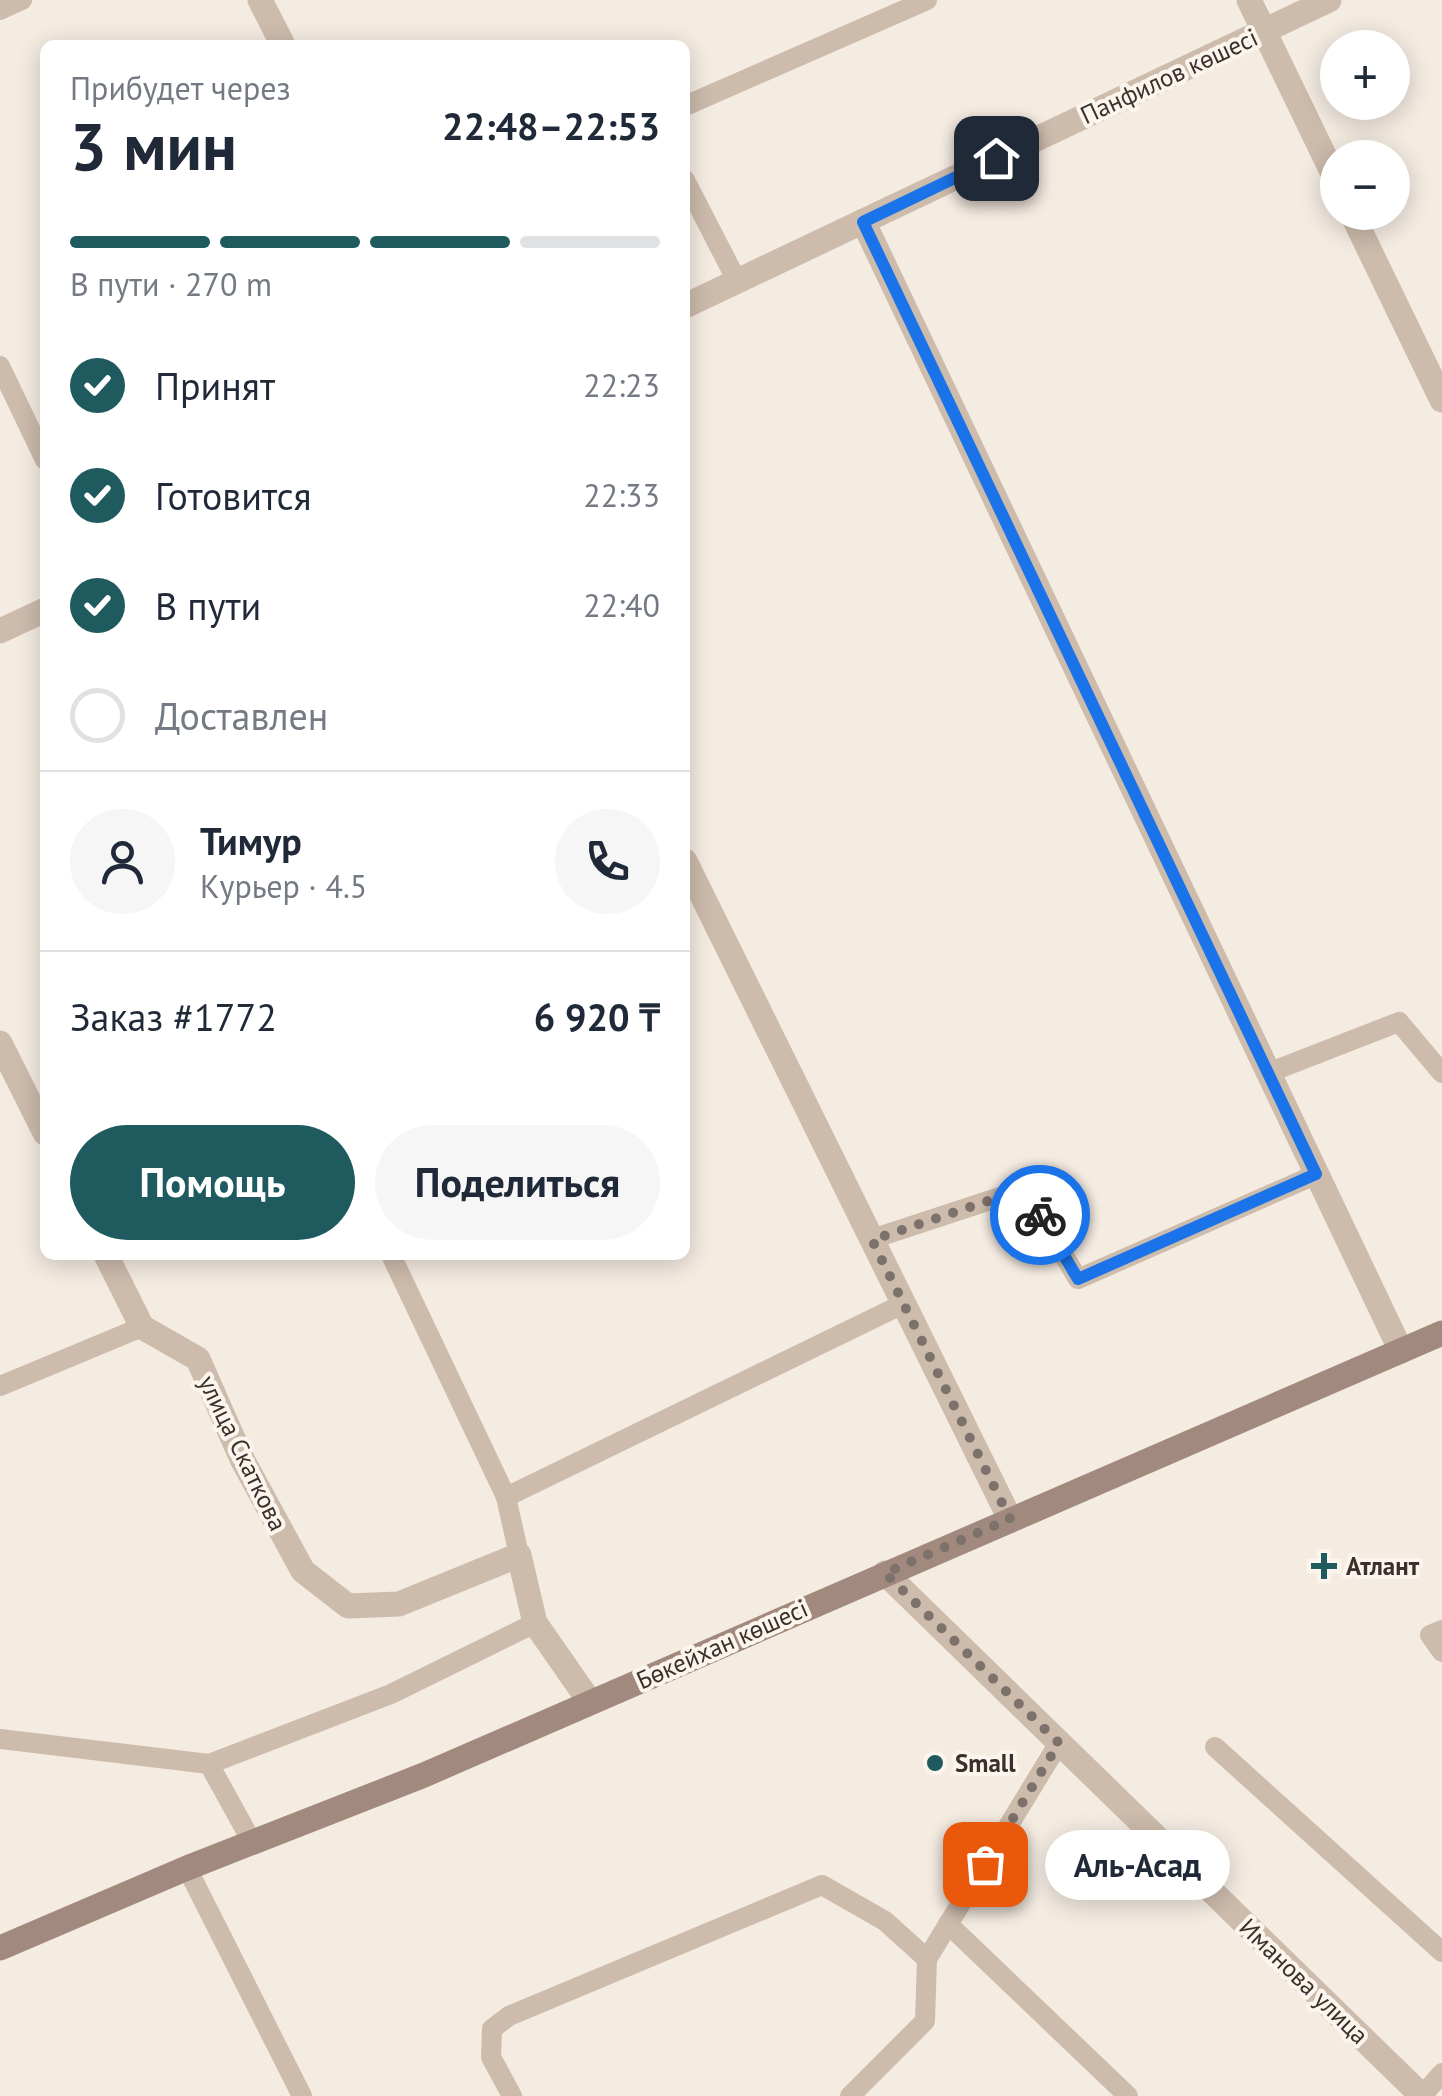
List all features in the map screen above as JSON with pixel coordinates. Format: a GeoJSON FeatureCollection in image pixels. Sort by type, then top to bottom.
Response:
{"type":"FeatureCollection","features":[{"type":"Feature","properties":{"kind":"street"},"geometry":{"type":"LineString","coordinates":[[260,0],[280,40]]}},
{"type":"Feature","properties":{"kind":"street"},"geometry":{"type":"LineString","coordinates":[[1248,0],[1320,147]]}},
{"type":"Feature","properties":{"kind":"street","name":"Панфилов көшесі"},"geometry":{"type":"LineString","coordinates":[[690,304],[1329,0]]}},
{"type":"Feature","properties":{"kind":"street"},"geometry":{"type":"LineString","coordinates":[[863,222],[1401,1351]]}},
{"type":"Feature","properties":{"kind":"street"},"geometry":{"type":"LineString","coordinates":[[1361,230],[1442,400]]}},
{"type":"Feature","properties":{"kind":"street"},"geometry":{"type":"LineString","coordinates":[[0,631],[40,612]]}},
{"type":"Feature","properties":{"kind":"street"},"geometry":{"type":"LineString","coordinates":[[690,871],[1010,1519]]}},
{"type":"Feature","properties":{"kind":"street"},"geometry":{"type":"LineString","coordinates":[[0,1043],[40,1123]]}},
{"type":"Feature","properties":{"kind":"street"},"geometry":{"type":"LineString","coordinates":[[108,1260],[142,1328]]}},
{"type":"Feature","properties":{"kind":"street","name":"улица Скаткова"},"geometry":{"type":"LineString","coordinates":[[142,1328],[198,1359],[242,1459],[303,1571],[348,1606],[399,1604],[519,1555]]}},
{"type":"Feature","properties":{"kind":"street","name":"Бөкейхан көшесі"},"geometry":{"type":"LineString","coordinates":[[0,1948],[187,1868],[424,1774],[1442,1333]]}},
{"type":"Feature","properties":{"kind":"street"},"geometry":{"type":"LineString","coordinates":[[519,1555],[535,1623],[590,1702]]}},
{"type":"Feature","properties":{"kind":"street","name":"Иманова улица"},"geometry":{"type":"LineString","coordinates":[[885,1573],[1422,2096]]}},
{"type":"Feature","properties":{"kind":"lane"},"geometry":{"type":"LineString","coordinates":[[0,10],[22,0]]}},
{"type":"Feature","properties":{"kind":"lane"},"geometry":{"type":"LineString","coordinates":[[690,104],[927,0]]}},
{"type":"Feature","properties":{"kind":"lane"},"geometry":{"type":"LineString","coordinates":[[690,190],[737,281]]}},
{"type":"Feature","properties":{"kind":"lane"},"geometry":{"type":"LineString","coordinates":[[0,366],[40,450]]}},
{"type":"Feature","properties":{"kind":"lane"},"geometry":{"type":"LineString","coordinates":[[1268,1073],[1398,1022],[1442,1073]]}},
{"type":"Feature","properties":{"kind":"lane"},"geometry":{"type":"LineString","coordinates":[[872,1240],[1024,1189],[1078,1279],[1316,1174]]}},
{"type":"Feature","properties":{"kind":"lane"},"geometry":{"type":"LineString","coordinates":[[394,1260],[506,1497],[519,1555]]}},
{"type":"Feature","properties":{"kind":"lane"},"geometry":{"type":"LineString","coordinates":[[506,1497],[904,1304]]}},
{"type":"Feature","properties":{"kind":"lane"},"geometry":{"type":"LineString","coordinates":[[0,1386],[142,1328]]}},
{"type":"Feature","properties":{"kind":"lane"},"geometry":{"type":"LineString","coordinates":[[0,1739],[209,1764],[391,1694],[535,1623]]}},
{"type":"Feature","properties":{"kind":"lane"},"geometry":{"type":"LineString","coordinates":[[1442,1630],[1430,1635],[1442,1652]]}},
{"type":"Feature","properties":{"kind":"lane"},"geometry":{"type":"LineString","coordinates":[[850,2096],[925,2021],[926,1960],[1059,1743]]}},
{"type":"Feature","properties":{"kind":"lane"},"geometry":{"type":"LineString","coordinates":[[1215,1746],[1442,1952]]}},
{"type":"Feature","properties":{"kind":"lane"},"geometry":{"type":"LineString","coordinates":[[209,1764],[252,1842]]}},
{"type":"Feature","properties":{"kind":"lane"},"geometry":{"type":"LineString","coordinates":[[187,1868],[302,2096]]}},
{"type":"Feature","properties":{"kind":"lane"},"geometry":{"type":"LineString","coordinates":[[512,2096],[491,2057],[492,2030],[510,2016],[822,1885],[885,1921],[926,1960]]}},
{"type":"Feature","properties":{"kind":"lane"},"geometry":{"type":"LineString","coordinates":[[948,1924],[1128,2096]]}},
{"type":"Feature","properties":{"kind":"lane"},"geometry":{"type":"LineString","coordinates":[[1422,2096],[1442,2073]]}},
{"type":"Feature","properties":{"kind":"way so far"},"geometry":{"type":"LineString","coordinates":[[985,1864],[1059,1743],[885,1573],[1010,1519],[872,1240],[1024,1189],[1040,1215]]}},
{"type":"Feature","properties":{"kind":"place","name":"Атлант"},"geometry":{"type":"Point","coordinates":[1324,1566]}},
{"type":"Feature","properties":{"kind":"place","name":"Small"},"geometry":{"type":"Point","coordinates":[935,1763]}},
{"type":"Feature","properties":{"kind":"place","name":"Аль-Асад"},"geometry":{"type":"Point","coordinates":[985,1864]}},
{"type":"Feature","properties":{"kind":"route"},"geometry":{"type":"LineString","coordinates":[[996,158],[863,222],[1316,1174],[1078,1279],[1040,1215]]}}]}
